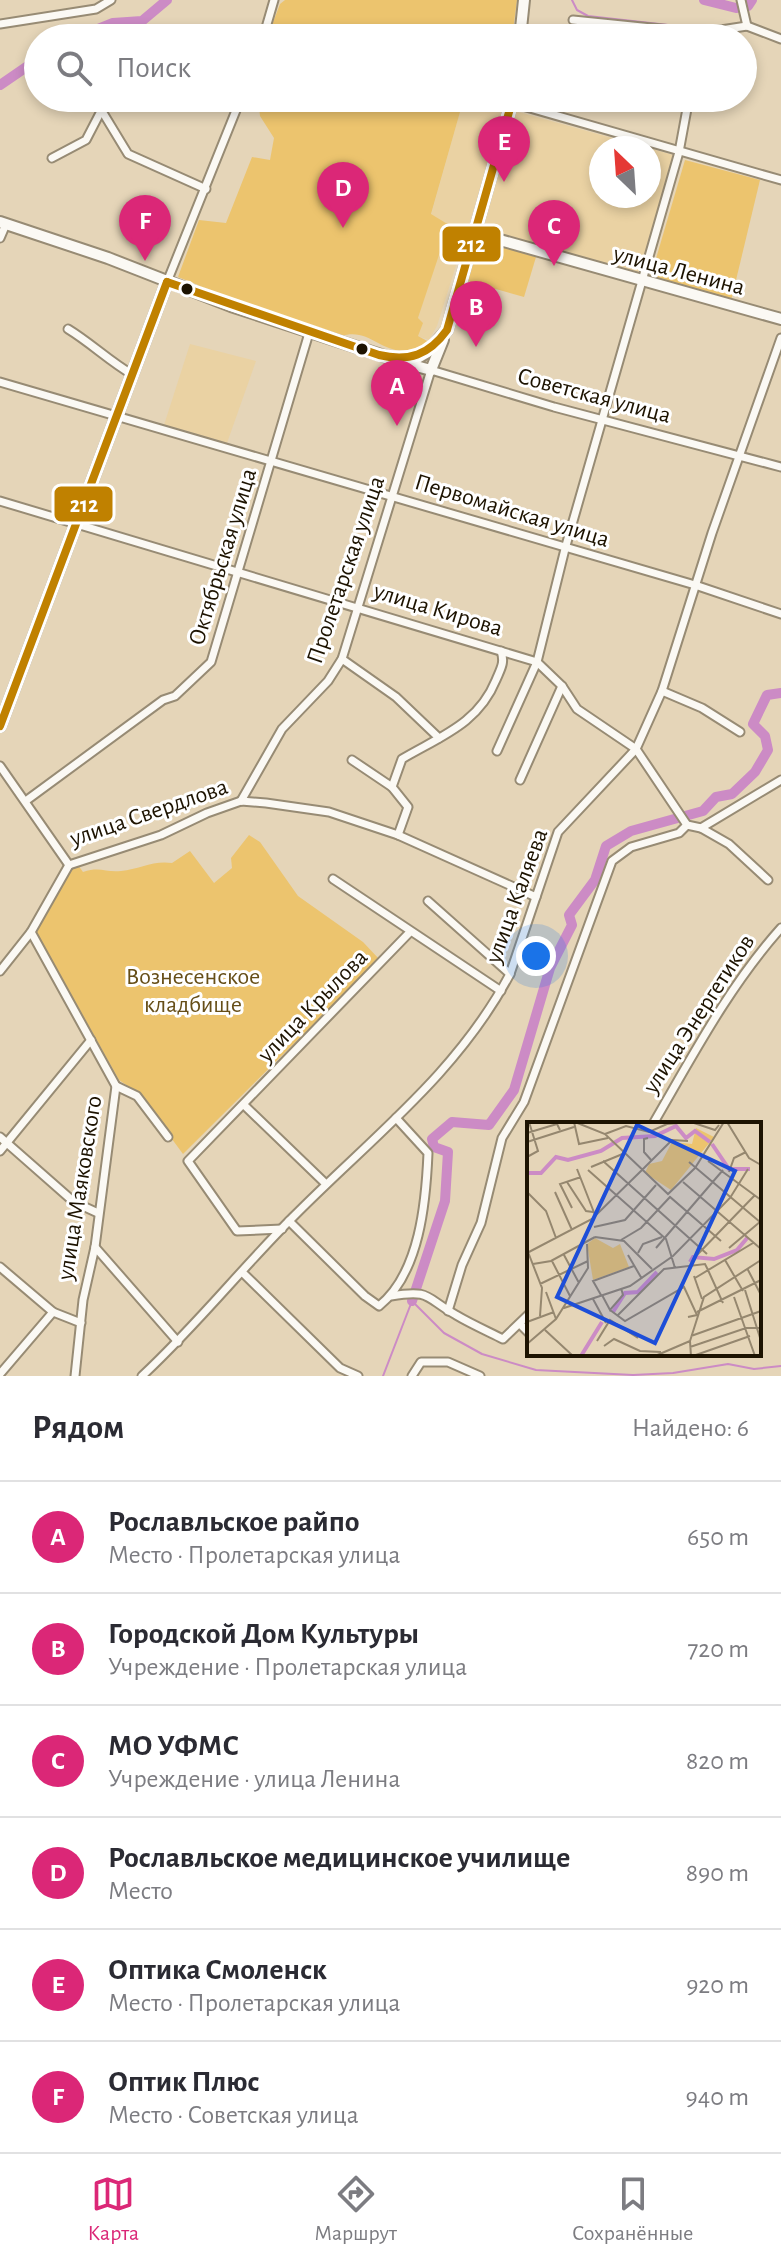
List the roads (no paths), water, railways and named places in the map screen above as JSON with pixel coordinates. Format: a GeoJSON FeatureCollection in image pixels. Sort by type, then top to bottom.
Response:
{"type":"FeatureCollection","features":[{"type":"Feature","properties":{"kind":"main road"},"geometry":{"type":"LineString","coordinates":[[521,24],[524,0]]}},
{"type":"Feature","properties":{"kind":"main road","name":"Пролетарская улица"},"geometry":{"type":"LineString","coordinates":[[431,370],[447,330],[509,112]]}},
{"type":"Feature","properties":{"kind":"main road","name":"Советская улица"},"geometry":{"type":"LineString","coordinates":[[3,223],[309,333],[431,370]]}},
{"type":"Feature","properties":{"kind":"main road","name":"улица Ленина"},"geometry":{"type":"LineString","coordinates":[[475,233],[781,319]]}},
{"type":"Feature","properties":{"kind":"main road"},"geometry":{"type":"LineString","coordinates":[[1,721],[167,282]]}},
{"type":"Feature","properties":{"kind":"main road","name":"Пролетарская улица"},"geometry":{"type":"LineString","coordinates":[[416,359],[428,352],[447,330]]}},
{"type":"Feature","properties":{"kind":"main road","name":"Советская улица"},"geometry":{"type":"LineString","coordinates":[[396,360],[416,359]]}},
{"type":"Feature","properties":{"kind":"street"},"geometry":{"type":"LineString","coordinates":[[0,24],[96,9],[111,0]]}},
{"type":"Feature","properties":{"kind":"street"},"geometry":{"type":"LineString","coordinates":[[267,24],[274,0]]}},
{"type":"Feature","properties":{"kind":"street"},"geometry":{"type":"LineString","coordinates":[[741,0],[747,24]]}},
{"type":"Feature","properties":{"kind":"street"},"geometry":{"type":"LineString","coordinates":[[573,20],[605,24]]}},
{"type":"Feature","properties":{"kind":"street"},"geometry":{"type":"LineString","coordinates":[[757,30],[781,39]]}},
{"type":"Feature","properties":{"kind":"street"},"geometry":{"type":"LineString","coordinates":[[167,282],[236,112]]}},
{"type":"Feature","properties":{"kind":"street"},"geometry":{"type":"LineString","coordinates":[[545,112],[781,180]]}},
{"type":"Feature","properties":{"kind":"street"},"geometry":{"type":"LineString","coordinates":[[497,751],[537,662],[565,549],[679,152],[686,112]]}},
{"type":"Feature","properties":{"kind":"street"},"geometry":{"type":"LineString","coordinates":[[52,158],[86,140],[100,113],[128,154],[206,189]]}},
{"type":"Feature","properties":{"kind":"street"},"geometry":{"type":"LineString","coordinates":[[0,238],[3,223]]}},
{"type":"Feature","properties":{"kind":"street"},"geometry":{"type":"LineString","coordinates":[[68,329],[91,344],[108,361],[133,375]]}},
{"type":"Feature","properties":{"kind":"street","name":"Октябрьская улица"},"geometry":{"type":"LineString","coordinates":[[27,800],[163,700],[175,696],[211,662],[273,464],[309,333]]}},
{"type":"Feature","properties":{"kind":"street","name":"улица Каляева"},"geometry":{"type":"LineString","coordinates":[[142,1376],[178,1342],[289,1221],[442,1075],[501,991],[510,974],[558,832],[636,749],[662,691],[695,585],[781,338]]}},
{"type":"Feature","properties":{"kind":"street","name":"Советская улица"},"geometry":{"type":"LineString","coordinates":[[431,370],[781,467]]}},
{"type":"Feature","properties":{"kind":"street","name":"Пролетарская улица"},"geometry":{"type":"LineString","coordinates":[[241,801],[282,729],[328,681],[342,659],[395,497],[431,370]]}},
{"type":"Feature","properties":{"kind":"street","name":"Первомайская улица"},"geometry":{"type":"LineString","coordinates":[[0,382],[695,585],[781,614]]}},
{"type":"Feature","properties":{"kind":"street","name":"улица Кирова"},"geometry":{"type":"LineString","coordinates":[[0,501],[537,662],[562,686],[577,709],[636,749],[687,825]]}},
{"type":"Feature","properties":{"kind":"street"},"geometry":{"type":"LineString","coordinates":[[392,787],[402,759],[473,718],[490,696],[504,661],[501,651]]}},
{"type":"Feature","properties":{"kind":"street"},"geometry":{"type":"LineString","coordinates":[[342,659],[396,697],[439,738]]}},
{"type":"Feature","properties":{"kind":"street"},"geometry":{"type":"LineString","coordinates":[[520,780],[562,686]]}},
{"type":"Feature","properties":{"kind":"street"},"geometry":{"type":"LineString","coordinates":[[662,691],[702,708],[740,732]]}},
{"type":"Feature","properties":{"kind":"street"},"geometry":{"type":"LineString","coordinates":[[352,760],[392,787],[408,807],[398,835]]}},
{"type":"Feature","properties":{"kind":"street","name":"улица Свердлова"},"geometry":{"type":"LineString","coordinates":[[0,766],[27,800],[69,865],[161,835],[241,801],[329,812],[398,835],[536,897]]}},
{"type":"Feature","properties":{"kind":"street"},"geometry":{"type":"LineString","coordinates":[[701,828],[781,780]]}},
{"type":"Feature","properties":{"kind":"street"},"geometry":{"type":"LineString","coordinates":[[448,1311],[462,1265],[481,1223],[502,1138],[524,1102],[612,861],[631,847],[679,833],[687,825],[701,828],[729,844],[768,880]]}},
{"type":"Feature","properties":{"kind":"street"},"geometry":{"type":"LineString","coordinates":[[0,971],[31,932],[69,865]]}},
{"type":"Feature","properties":{"kind":"street"},"geometry":{"type":"LineString","coordinates":[[333,879],[409,933],[501,991]]}},
{"type":"Feature","properties":{"kind":"street"},"geometry":{"type":"LineString","coordinates":[[428,901],[510,974]]}},
{"type":"Feature","properties":{"kind":"street","name":"улица Энергетиков"},"geometry":{"type":"LineString","coordinates":[[654,1122],[709,1027],[761,950],[781,928]]}},
{"type":"Feature","properties":{"kind":"street","name":"улица Маяковского"},"geometry":{"type":"LineString","coordinates":[[31,932],[116,1086],[75,1376]]}},
{"type":"Feature","properties":{"kind":"street","name":"улица Крылова"},"geometry":{"type":"LineString","coordinates":[[282,1229],[237,1231],[188,1161],[409,933]]}},
{"type":"Feature","properties":{"kind":"street"},"geometry":{"type":"LineString","coordinates":[[0,1151],[3,1140],[91,1040]]}},
{"type":"Feature","properties":{"kind":"street"},"geometry":{"type":"LineString","coordinates":[[116,1086],[137,1096],[168,1137]]}},
{"type":"Feature","properties":{"kind":"street"},"geometry":{"type":"LineString","coordinates":[[244,1105],[326,1184]]}},
{"type":"Feature","properties":{"kind":"street"},"geometry":{"type":"LineString","coordinates":[[289,1221],[365,1296],[379,1306],[391,1296],[404,1273],[426,1213],[428,1153],[396,1118]]}},
{"type":"Feature","properties":{"kind":"street"},"geometry":{"type":"LineString","coordinates":[[3,1140],[74,1202],[98,1213]]}},
{"type":"Feature","properties":{"kind":"street"},"geometry":{"type":"LineString","coordinates":[[256,1230],[264,1237],[267,1246]]}},
{"type":"Feature","properties":{"kind":"street"},"geometry":{"type":"LineString","coordinates":[[95,1247],[178,1342]]}},
{"type":"Feature","properties":{"kind":"street"},"geometry":{"type":"LineString","coordinates":[[0,1267],[53,1312],[81,1323]]}},
{"type":"Feature","properties":{"kind":"street"},"geometry":{"type":"LineString","coordinates":[[243,1273],[340,1368],[358,1376]]}},
{"type":"Feature","properties":{"kind":"street"},"geometry":{"type":"LineString","coordinates":[[391,1296],[415,1293],[434,1297],[448,1311],[503,1339],[527,1316]]}},
{"type":"Feature","properties":{"kind":"street"},"geometry":{"type":"LineString","coordinates":[[0,1374],[53,1312]]}},
{"type":"Feature","properties":{"kind":"street"},"geometry":{"type":"LineString","coordinates":[[520,1324],[527,1331]]}},
{"type":"Feature","properties":{"kind":"street"},"geometry":{"type":"LineString","coordinates":[[412,1376],[421,1362],[448,1362],[480,1376]]}},
{"type":"Feature","properties":{"kind":"waterway"},"geometry":{"type":"LineString","coordinates":[[111,24],[142,21],[167,0]]}},
{"type":"Feature","properties":{"kind":"waterway"},"geometry":{"type":"LineString","coordinates":[[572,0],[577,10],[588,16],[659,24]]}},
{"type":"Feature","properties":{"kind":"waterway"},"geometry":{"type":"LineString","coordinates":[[704,0],[736,8],[748,6],[752,0]]}},
{"type":"Feature","properties":{"kind":"waterway"},"geometry":{"type":"LineString","coordinates":[[0,85],[24,69]]}},
{"type":"Feature","properties":{"kind":"waterway"},"geometry":{"type":"LineString","coordinates":[[412,1301],[445,1201],[448,1152],[434,1147],[432,1139],[452,1122],[489,1125],[514,1090],[550,968],[572,925],[569,915],[595,880],[606,846],[631,831],[703,811],[716,797],[732,794],[755,772],[768,750],[765,736],[753,724],[767,695],[781,693]]}},
{"type":"Feature","properties":{"kind":"waterway"},"geometry":{"type":"LineString","coordinates":[[383,1376],[412,1301],[444,1333],[482,1354],[536,1370],[633,1375],[673,1373],[728,1364],[754,1369],[781,1366]]}},
{"type":"Feature","properties":{"kind":"place","name":"Оптика Смоленск"},"geometry":{"type":"Point","coordinates":[504,182]}},
{"type":"Feature","properties":{"kind":"place","name":"Рославльское медицинское училище"},"geometry":{"type":"Point","coordinates":[343,228]}},
{"type":"Feature","properties":{"kind":"place","name":"Оптик Плюс"},"geometry":{"type":"Point","coordinates":[145,261]}},
{"type":"Feature","properties":{"kind":"place","name":"МО УФМС"},"geometry":{"type":"Point","coordinates":[554,266]}},
{"type":"Feature","properties":{"kind":"place","name":"Городской Дом Культуры"},"geometry":{"type":"Point","coordinates":[476,347]}},
{"type":"Feature","properties":{"kind":"place","name":"Рославльское райпо"},"geometry":{"type":"Point","coordinates":[397,426]}},
{"type":"Feature","properties":{"kind":"park label","name":"Вознесенское кладбище"},"geometry":{"type":"Point","coordinates":[193,991]}}]}
